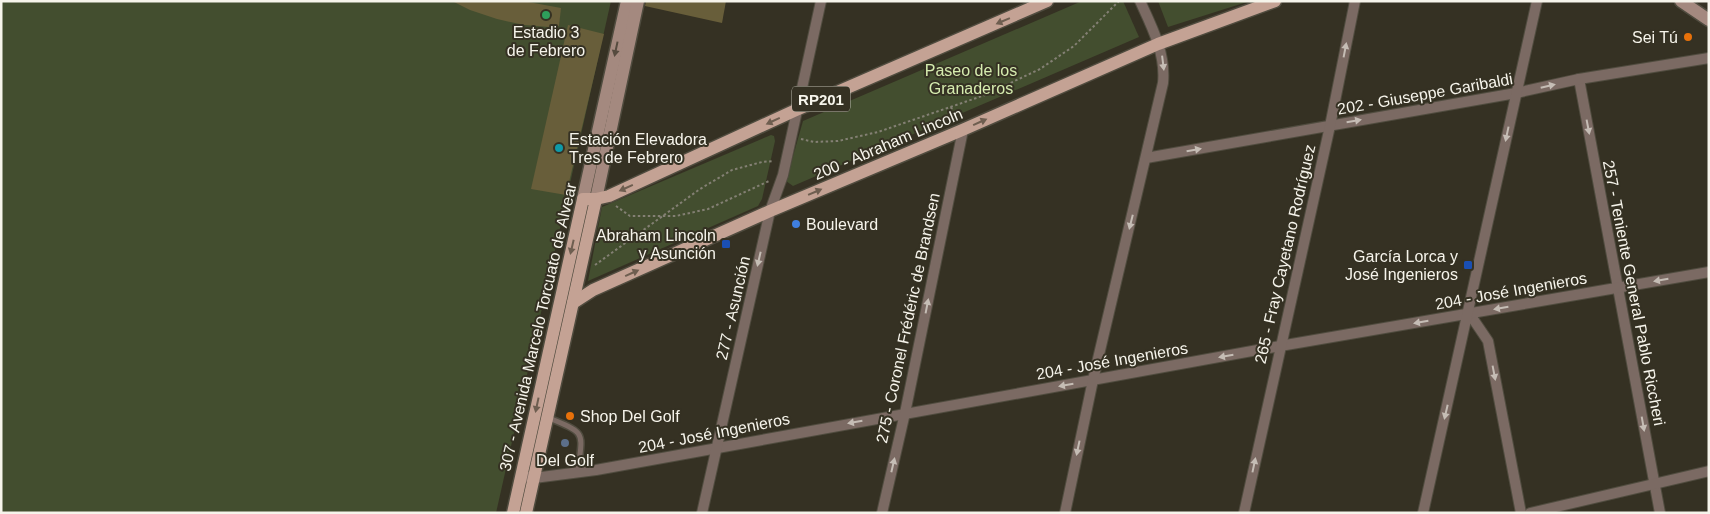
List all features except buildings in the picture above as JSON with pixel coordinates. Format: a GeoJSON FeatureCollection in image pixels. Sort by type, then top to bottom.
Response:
{"type":"FeatureCollection","features":[{"type":"Feature","properties":{"kind":"main road","name":"307 - Avenida Marcelo Torcuato de Alvear"},"geometry":{"type":"LineString","coordinates":[[526,513],[528,477],[589,199],[627,1]]}},
{"type":"Feature","properties":{"kind":"main road","name":"307 - Avenida Marcelo Torcuato de Alvear"},"geometry":{"type":"LineString","coordinates":[[513,513],[528,477],[547,418],[580,274],[589,199],[638,1]]}},
{"type":"Feature","properties":{"kind":"main road","name":"RP201"},"geometry":{"type":"LineString","coordinates":[[589,199],[609,196],[796,110],[1047,1]]}},
{"type":"Feature","properties":{"kind":"main road","name":"200 - Abraham Lincoln"},"geometry":{"type":"LineString","coordinates":[[573,303],[593,290],[770,211],[963,130],[1158,44],[1275,1]]}},
{"type":"Feature","properties":{"kind":"main road"},"geometry":{"type":"LineString","coordinates":[[1681,1],[1709,20]]}},
{"type":"Feature","properties":{"kind":"street","name":"277 - Asunción"},"geometry":{"type":"LineString","coordinates":[[702,513],[770,211],[792,136],[796,110],[821,1]]}},
{"type":"Feature","properties":{"kind":"street"},"geometry":{"type":"LineString","coordinates":[[1065,513],[1093,380],[1163,83],[1164,69],[1158,44],[1140,1]]}},
{"type":"Feature","properties":{"kind":"street","name":"265 - Fray Cayetano Rodríguez"},"geometry":{"type":"LineString","coordinates":[[1244,513],[1330,126],[1355,1]]}},
{"type":"Feature","properties":{"kind":"street"},"geometry":{"type":"LineString","coordinates":[[1423,513],[1537,1]]}},
{"type":"Feature","properties":{"kind":"street","name":"202 - Giuseppe Garibaldi"},"geometry":{"type":"LineString","coordinates":[[1146,158],[1516,93],[1579,79],[1709,58]]}},
{"type":"Feature","properties":{"kind":"street","name":"257 - Teniente General Pablo Riccheri"},"geometry":{"type":"LineString","coordinates":[[1579,79],[1660,513]]}},
{"type":"Feature","properties":{"kind":"street","name":"275 - Coronel Frédéric de Brandsen"},"geometry":{"type":"LineString","coordinates":[[882,513],[905,413],[963,130]]}},
{"type":"Feature","properties":{"kind":"street","name":"204 - José Ingenieros"},"geometry":{"type":"LineString","coordinates":[[528,477],[578,473],[1280,346],[1709,272]]}},
{"type":"Feature","properties":{"kind":"street"},"geometry":{"type":"LineString","coordinates":[[1469,313],[1488,341],[1521,513]]}},
{"type":"Feature","properties":{"kind":"street"},"geometry":{"type":"LineString","coordinates":[[1530,513],[1709,471]]}},
{"type":"Feature","properties":{"kind":"lane"},"geometry":{"type":"LineString","coordinates":[[547,418],[580,433],[582,439],[578,473]]}},
{"type":"Feature","properties":{"kind":"path"},"geometry":{"type":"LineString","coordinates":[[792,136],[814,142],[838,140],[878,132],[985,95],[1040,69],[1074,46],[1119,1]]}},
{"type":"Feature","properties":{"kind":"path"},"geometry":{"type":"LineString","coordinates":[[580,274],[700,189],[732,170],[762,162],[786,159]]}},
{"type":"Feature","properties":{"kind":"path"},"geometry":{"type":"LineString","coordinates":[[609,196],[616,206],[630,216],[676,216],[708,209],[782,175]]}},
{"type":"Feature","properties":{"kind":"green space"},"geometry":{"type":"Polygon","coordinates":[[[1,1],[611,1],[496,513],[1,513],[1,1]]]}},
{"type":"Feature","properties":{"kind":"green space","name":"Paseo de los Granaderos"},"geometry":{"type":"Polygon","coordinates":[[[1082,1],[1123,1],[1139,37],[793,186],[786,181],[803,121],[1082,1]]]}},
{"type":"Feature","properties":{"kind":"green space"},"geometry":{"type":"Polygon","coordinates":[[[1158,1],[1250,1],[1168,27],[1158,1]]]}},
{"type":"Feature","properties":{"kind":"green space"},"geometry":{"type":"Polygon","coordinates":[[[771,135],[774,136],[775,141],[762,199],[758,206],[588,281],[602,207],[771,135]]]}},
{"type":"Feature","properties":{"kind":"place","name":"Estadio 3 de Febrero"},"geometry":{"type":"Point","coordinates":[546,15]}},
{"type":"Feature","properties":{"kind":"place","name":"Sei Tú"},"geometry":{"type":"Point","coordinates":[1688,37]}},
{"type":"Feature","properties":{"kind":"place","name":"Estación Elevadora Tres de Febrero"},"geometry":{"type":"Point","coordinates":[559,148]}},
{"type":"Feature","properties":{"kind":"place","name":"Boulevard"},"geometry":{"type":"Point","coordinates":[796,224]}},
{"type":"Feature","properties":{"kind":"place","name":"Abraham Lincoln y Asunción"},"geometry":{"type":"Point","coordinates":[726,244]}},
{"type":"Feature","properties":{"kind":"place","name":"García Lorca y José Ingenieros"},"geometry":{"type":"Point","coordinates":[1468,265]}},
{"type":"Feature","properties":{"kind":"place","name":"Shop Del Golf"},"geometry":{"type":"Point","coordinates":[570,416]}},
{"type":"Feature","properties":{"kind":"place","name":"Del Golf"},"geometry":{"type":"Point","coordinates":[565,443]}}]}
